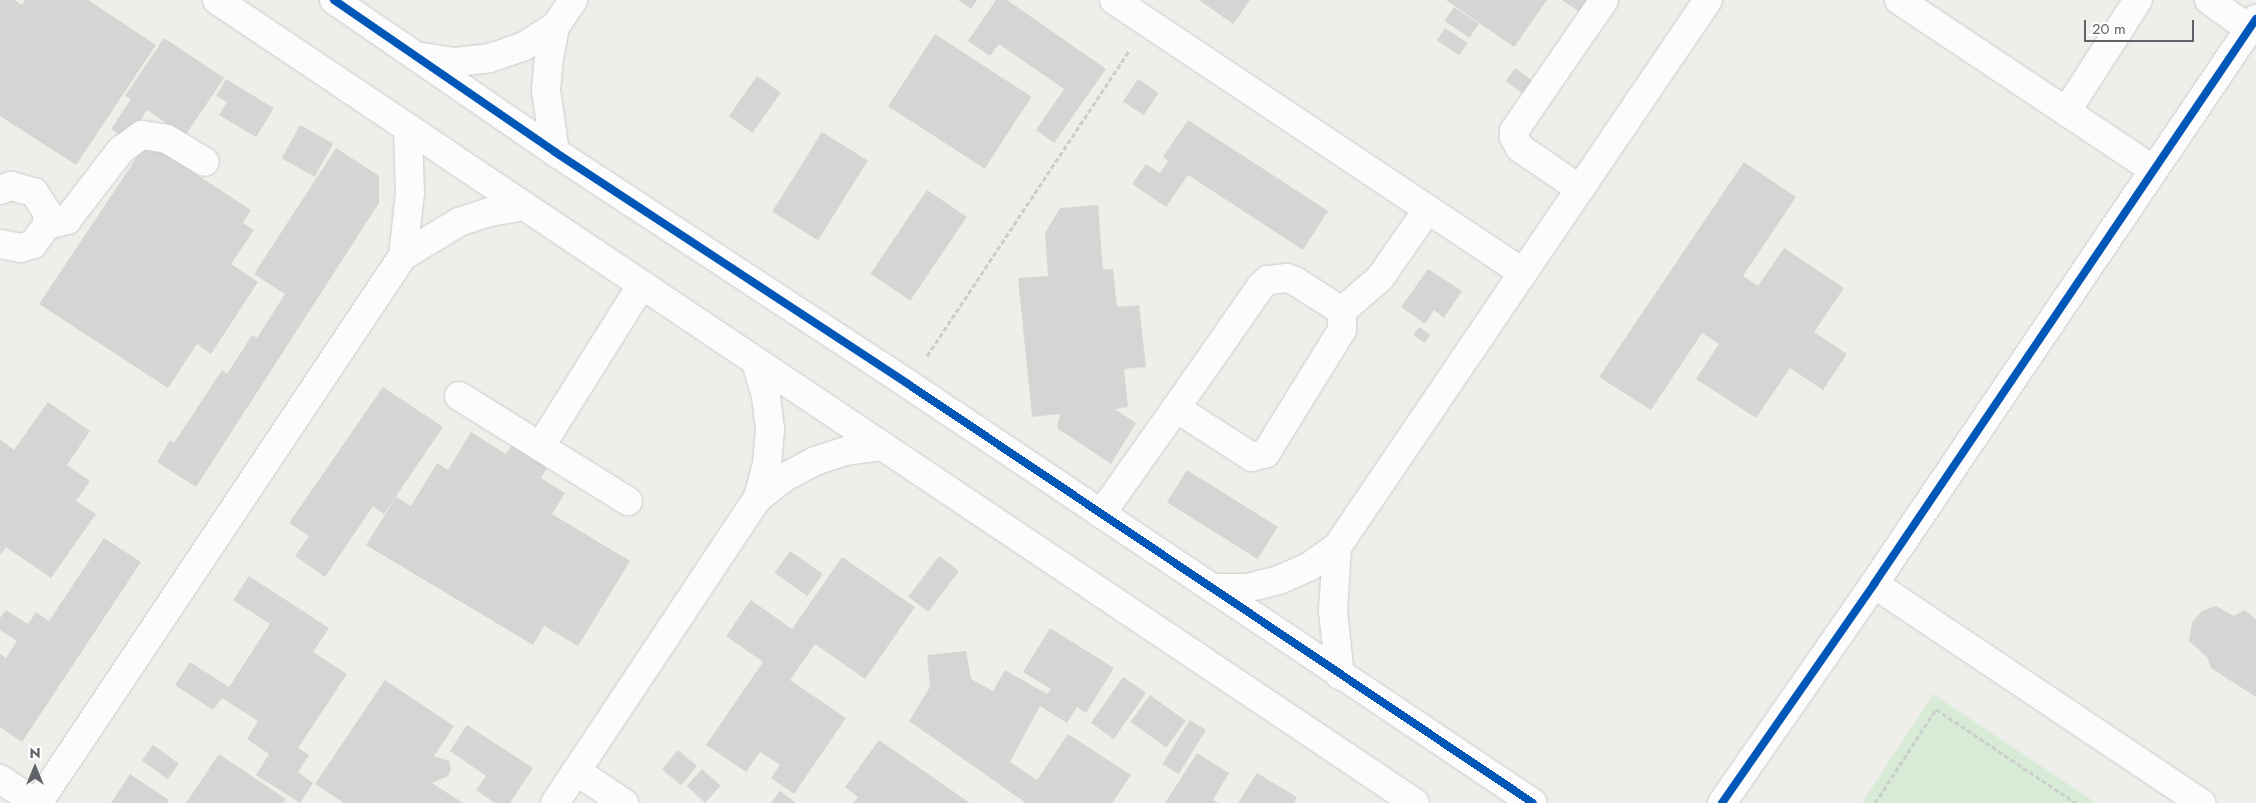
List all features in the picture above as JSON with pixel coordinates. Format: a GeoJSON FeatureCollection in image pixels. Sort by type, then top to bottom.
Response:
{"type":"FeatureCollection","features":[{"type":"Feature","properties":{"kind":"street"},"geometry":{"type":"LineString","coordinates":[[218,0],[641,286],[1415,803]]}},
{"type":"Feature","properties":{"kind":"street"},"geometry":{"type":"LineString","coordinates":[[334,0],[555,152],[908,384],[1213,588],[1340,676],[1533,803]]}},
{"type":"Feature","properties":{"kind":"street"},"geometry":{"type":"LineString","coordinates":[[419,57],[454,62],[490,58],[524,46],[555,27],[573,0]]}},
{"type":"Feature","properties":{"kind":"street"},"geometry":{"type":"LineString","coordinates":[[1114,0],[1523,273]]}},
{"type":"Feature","properties":{"kind":"street"},"geometry":{"type":"LineString","coordinates":[[1580,189],[1520,148],[1514,137],[1514,131],[1604,0]]}},
{"type":"Feature","properties":{"kind":"street"},"geometry":{"type":"LineString","coordinates":[[1213,588],[1247,588],[1279,580],[1310,566],[1337,547],[1708,0]]}},
{"type":"Feature","properties":{"kind":"street"},"geometry":{"type":"LineString","coordinates":[[1899,0],[2154,170]]}},
{"type":"Feature","properties":{"kind":"street"},"geometry":{"type":"LineString","coordinates":[[2066,112],[2138,0]]}},
{"type":"Feature","properties":{"kind":"street"},"geometry":{"type":"LineString","coordinates":[[1722,803],[1874,584],[2252,24],[2209,0]]}},
{"type":"Feature","properties":{"kind":"street"},"geometry":{"type":"LineString","coordinates":[[555,27],[546,90],[555,152]]}},
{"type":"Feature","properties":{"kind":"street"},"geometry":{"type":"LineString","coordinates":[[403,256],[410,193],[408,128]]}},
{"type":"Feature","properties":{"kind":"street"},"geometry":{"type":"LineString","coordinates":[[0,244],[21,248],[33,244],[47,225],[70,217],[120,150],[142,136],[167,138],[205,162]]}},
{"type":"Feature","properties":{"kind":"street"},"geometry":{"type":"LineString","coordinates":[[0,190],[11,186],[34,192],[47,212],[47,225]]}},
{"type":"Feature","properties":{"kind":"street"},"geometry":{"type":"LineString","coordinates":[[0,779],[37,803],[403,256],[459,222],[490,212],[523,206]]}},
{"type":"Feature","properties":{"kind":"street"},"geometry":{"type":"LineString","coordinates":[[1342,311],[1369,291],[1380,278],[1428,209]]}},
{"type":"Feature","properties":{"kind":"street"},"geometry":{"type":"LineString","coordinates":[[1101,514],[1268,280],[1287,278],[1296,281],[1342,311]]}},
{"type":"Feature","properties":{"kind":"street"},"geometry":{"type":"LineString","coordinates":[[540,447],[641,286]]}},
{"type":"Feature","properties":{"kind":"street"},"geometry":{"type":"LineString","coordinates":[[1176,408],[1252,457],[1266,453],[1342,330],[1342,311]]}},
{"type":"Feature","properties":{"kind":"street"},"geometry":{"type":"LineString","coordinates":[[756,363],[766,396],[770,430],[767,464],[758,498]]}},
{"type":"Feature","properties":{"kind":"street"},"geometry":{"type":"LineString","coordinates":[[459,396],[628,502]]}},
{"type":"Feature","properties":{"kind":"street"},"geometry":{"type":"LineString","coordinates":[[555,803],[758,498],[785,477],[815,461],[846,451],[880,446]]}},
{"type":"Feature","properties":{"kind":"street"},"geometry":{"type":"LineString","coordinates":[[1337,547],[1333,611],[1340,676]]}},
{"type":"Feature","properties":{"kind":"street"},"geometry":{"type":"LineString","coordinates":[[1874,584],[2201,803]]}},
{"type":"Feature","properties":{"kind":"street"},"geometry":{"type":"LineString","coordinates":[[576,771],[624,803]]}},
{"type":"Feature","properties":{"kind":"path"},"geometry":{"type":"LineString","coordinates":[[908,384],[1148,22]]}},
{"type":"Feature","properties":{"kind":"path"},"geometry":{"type":"LineString","coordinates":[[1875,803],[1936,709],[2076,803]]}},
{"type":"Feature","properties":{"kind":"green space"},"geometry":{"type":"Polygon","coordinates":[[[1933,694],[2096,803],[1862,803],[1933,694]]]}},
{"type":"Feature","properties":{"kind":"building"},"geometry":{"type":"Polygon","coordinates":[[[0,0],[14,0],[22,5],[25,0],[88,0],[156,45],[76,165],[0,116],[0,0]]]}},
{"type":"Feature","properties":{"kind":"building"},"geometry":{"type":"Polygon","coordinates":[[[958,0],[977,0],[971,9],[958,0]]]}},
{"type":"Feature","properties":{"kind":"building"},"geometry":{"type":"Polygon","coordinates":[[[996,0],[1007,0],[1106,69],[1054,143],[1036,130],[1064,89],[999,44],[990,56],[968,41],[996,0]]]}},
{"type":"Feature","properties":{"kind":"building"},"geometry":{"type":"Polygon","coordinates":[[[1199,0],[1250,0],[1233,24],[1199,0]]]}},
{"type":"Feature","properties":{"kind":"building"},"geometry":{"type":"Polygon","coordinates":[[[1446,0],[1547,0],[1514,47],[1446,0]]]}},
{"type":"Feature","properties":{"kind":"building"},"geometry":{"type":"Polygon","coordinates":[[[1562,0],[1591,0],[1581,13],[1562,0]]]}},
{"type":"Feature","properties":{"kind":"building"},"geometry":{"type":"Polygon","coordinates":[[[1454,7],[1479,24],[1469,38],[1444,21],[1454,7]]]}},
{"type":"Feature","properties":{"kind":"building"},"geometry":{"type":"Polygon","coordinates":[[[1445,28],[1468,43],[1459,55],[1437,41],[1445,28]]]}},
{"type":"Feature","properties":{"kind":"building"},"geometry":{"type":"Polygon","coordinates":[[[935,34],[1031,97],[985,169],[888,106],[935,34]]]}},
{"type":"Feature","properties":{"kind":"building"},"geometry":{"type":"Polygon","coordinates":[[[164,38],[224,78],[185,136],[147,110],[127,140],[111,129],[131,99],[125,96],[164,38]]]}},
{"type":"Feature","properties":{"kind":"building"},"geometry":{"type":"Polygon","coordinates":[[[1515,68],[1534,82],[1525,95],[1506,81],[1515,68]]]}},
{"type":"Feature","properties":{"kind":"building"},"geometry":{"type":"Polygon","coordinates":[[[757,76],[781,93],[753,133],[729,116],[757,76]]]}},
{"type":"Feature","properties":{"kind":"building"},"geometry":{"type":"Polygon","coordinates":[[[226,79],[274,108],[256,137],[219,115],[227,102],[216,96],[226,79]]]}},
{"type":"Feature","properties":{"kind":"building"},"geometry":{"type":"Polygon","coordinates":[[[1138,79],[1159,93],[1144,115],[1123,101],[1138,79]]]}},
{"type":"Feature","properties":{"kind":"building"},"geometry":{"type":"Polygon","coordinates":[[[1188,120],[1328,211],[1303,250],[1188,175],[1166,207],[1132,184],[1146,164],[1160,173],[1168,161],[1163,157],[1188,120]]]}},
{"type":"Feature","properties":{"kind":"building"},"geometry":{"type":"Polygon","coordinates":[[[300,125],[333,143],[315,177],[282,158],[300,125]]]}},
{"type":"Feature","properties":{"kind":"building"},"geometry":{"type":"Polygon","coordinates":[[[822,132],[868,161],[818,240],[772,212],[822,132]]]}},
{"type":"Feature","properties":{"kind":"building"},"geometry":{"type":"Polygon","coordinates":[[[147,142],[251,210],[243,223],[254,230],[231,264],[258,282],[211,354],[197,344],[168,388],[39,304],[147,142]]]}},
{"type":"Feature","properties":{"kind":"building"},"geometry":{"type":"Polygon","coordinates":[[[336,148],[379,176],[379,203],[196,487],[157,462],[170,440],[174,443],[222,370],[227,374],[252,335],[257,338],[285,294],[254,274],[336,148]]]}},
{"type":"Feature","properties":{"kind":"building"},"geometry":{"type":"Polygon","coordinates":[[[1744,162],[1796,197],[1743,276],[1758,286],[1784,248],[1844,288],[1814,332],[1847,354],[1823,390],[1790,368],[1756,418],[1696,379],[1719,344],[1702,333],[1651,410],[1599,377],[1744,162]]]}},
{"type":"Feature","properties":{"kind":"building"},"geometry":{"type":"Polygon","coordinates":[[[927,190],[967,217],[910,301],[871,274],[927,190]]]}},
{"type":"Feature","properties":{"kind":"building"},"geometry":{"type":"Polygon","coordinates":[[[1098,205],[1103,270],[1113,269],[1117,307],[1139,305],[1146,367],[1124,369],[1128,407],[1115,409],[1136,423],[1111,464],[1057,428],[1060,414],[1032,417],[1018,278],[1048,276],[1045,233],[1060,208],[1098,205]]]}},
{"type":"Feature","properties":{"kind":"building"},"geometry":{"type":"Polygon","coordinates":[[[1428,269],[1462,291],[1444,318],[1434,310],[1425,324],[1401,307],[1428,269]]]}},
{"type":"Feature","properties":{"kind":"building"},"geometry":{"type":"Polygon","coordinates":[[[1419,327],[1431,335],[1425,343],[1413,335],[1419,327]]]}},
{"type":"Feature","properties":{"kind":"building"},"geometry":{"type":"Polygon","coordinates":[[[383,387],[443,427],[384,514],[373,506],[325,577],[295,556],[309,536],[289,523],[383,387]]]}},
{"type":"Feature","properties":{"kind":"building"},"geometry":{"type":"Polygon","coordinates":[[[48,402],[90,431],[67,465],[90,481],[76,501],[96,514],[51,578],[6,547],[0,555],[0,439],[14,450],[48,402]]]}},
{"type":"Feature","properties":{"kind":"building"},"geometry":{"type":"Polygon","coordinates":[[[471,432],[506,454],[518,436],[554,457],[541,478],[565,493],[552,514],[630,561],[578,646],[544,626],[533,645],[366,545],[396,497],[411,506],[437,463],[448,470],[471,432]]]}},
{"type":"Feature","properties":{"kind":"building"},"geometry":{"type":"Polygon","coordinates":[[[1187,470],[1278,527],[1258,559],[1167,502],[1187,470]]]}},
{"type":"Feature","properties":{"kind":"building"},"geometry":{"type":"Polygon","coordinates":[[[104,538],[141,562],[22,742],[0,727],[0,654],[6,658],[17,641],[0,630],[0,618],[6,610],[28,624],[36,612],[49,621],[104,538]]]}},
{"type":"Feature","properties":{"kind":"building"},"geometry":{"type":"Polygon","coordinates":[[[790,551],[823,574],[807,596],[775,573],[790,551]]]}},
{"type":"Feature","properties":{"kind":"building"},"geometry":{"type":"Polygon","coordinates":[[[939,556],[959,571],[928,612],[908,597],[939,556]]]}},
{"type":"Feature","properties":{"kind":"building"},"geometry":{"type":"Polygon","coordinates":[[[842,557],[915,607],[865,679],[815,644],[790,680],[846,718],[794,794],[771,778],[780,765],[760,752],[746,772],[706,745],[763,662],[726,636],[751,600],[792,629],[842,557]]]}},
{"type":"Feature","properties":{"kind":"building"},"geometry":{"type":"Polygon","coordinates":[[[249,576],[329,628],[313,652],[347,674],[298,748],[309,755],[298,772],[313,783],[300,803],[256,775],[269,754],[247,739],[258,721],[222,698],[213,710],[175,685],[190,662],[229,687],[270,624],[233,600],[249,576]]]}},
{"type":"Feature","properties":{"kind":"building"},"geometry":{"type":"Polygon","coordinates":[[[2216,606],[2234,616],[2244,610],[2256,619],[2256,697],[2211,668],[2207,657],[2189,641],[2192,622],[2202,611],[2216,606]]]}},
{"type":"Feature","properties":{"kind":"building"},"geometry":{"type":"Polygon","coordinates":[[[1050,628],[1114,668],[1086,713],[1077,707],[1067,723],[1040,706],[1010,762],[1037,780],[1068,734],[1131,775],[1112,803],[1026,803],[909,721],[930,687],[927,655],[966,651],[971,679],[993,691],[1005,670],[1047,694],[1051,689],[1023,672],[1050,628]]]}},
{"type":"Feature","properties":{"kind":"building"},"geometry":{"type":"Polygon","coordinates":[[[1123,677],[1146,693],[1114,739],[1091,723],[1123,677]]]}},
{"type":"Feature","properties":{"kind":"building"},"geometry":{"type":"Polygon","coordinates":[[[385,680],[454,726],[434,756],[449,761],[451,769],[448,776],[432,783],[463,803],[344,803],[315,784],[385,680]]]}},
{"type":"Feature","properties":{"kind":"building"},"geometry":{"type":"Polygon","coordinates":[[[1150,695],[1186,721],[1166,748],[1131,722],[1150,695]]]}},
{"type":"Feature","properties":{"kind":"building"},"geometry":{"type":"Polygon","coordinates":[[[1190,720],[1206,730],[1179,774],[1162,764],[1190,720]]]}},
{"type":"Feature","properties":{"kind":"building"},"geometry":{"type":"Polygon","coordinates":[[[467,725],[533,768],[510,803],[495,803],[476,790],[486,776],[450,751],[467,725]]]}},
{"type":"Feature","properties":{"kind":"building"},"geometry":{"type":"Polygon","coordinates":[[[879,740],[970,803],[853,803],[858,797],[845,787],[879,740]]]}},
{"type":"Feature","properties":{"kind":"building"},"geometry":{"type":"Polygon","coordinates":[[[153,745],[179,764],[168,779],[142,760],[153,745]]]}},
{"type":"Feature","properties":{"kind":"building"},"geometry":{"type":"Polygon","coordinates":[[[678,750],[697,766],[681,785],[662,769],[678,750]]]}},
{"type":"Feature","properties":{"kind":"building"},"geometry":{"type":"Polygon","coordinates":[[[1197,753],[1229,773],[1213,800],[1219,803],[1165,803],[1197,753]]]}},
{"type":"Feature","properties":{"kind":"building"},"geometry":{"type":"Polygon","coordinates":[[[219,754],[286,799],[283,803],[186,803],[219,754]]]}},
{"type":"Feature","properties":{"kind":"building"},"geometry":{"type":"Polygon","coordinates":[[[702,769],[721,786],[705,803],[687,786],[702,769]]]}},
{"type":"Feature","properties":{"kind":"building"},"geometry":{"type":"Polygon","coordinates":[[[1257,773],[1297,797],[1294,803],[1238,803],[1257,773]]]}},
{"type":"Feature","properties":{"kind":"building"},"geometry":{"type":"Polygon","coordinates":[[[130,774],[169,800],[167,803],[111,803],[130,774]]]}},
{"type":"Feature","properties":{"kind":"building"},"geometry":{"type":"Polygon","coordinates":[[[780,791],[796,803],[771,803],[780,791]]]}},
{"type":"Feature","properties":{"kind":"cycle path"},"geometry":{"type":"LineString","coordinates":[[334,0],[555,152],[908,384],[1533,803]]}},
{"type":"Feature","properties":{"kind":"cycle path"},"geometry":{"type":"LineString","coordinates":[[1722,803],[1874,584],[2256,19]]}}]}
